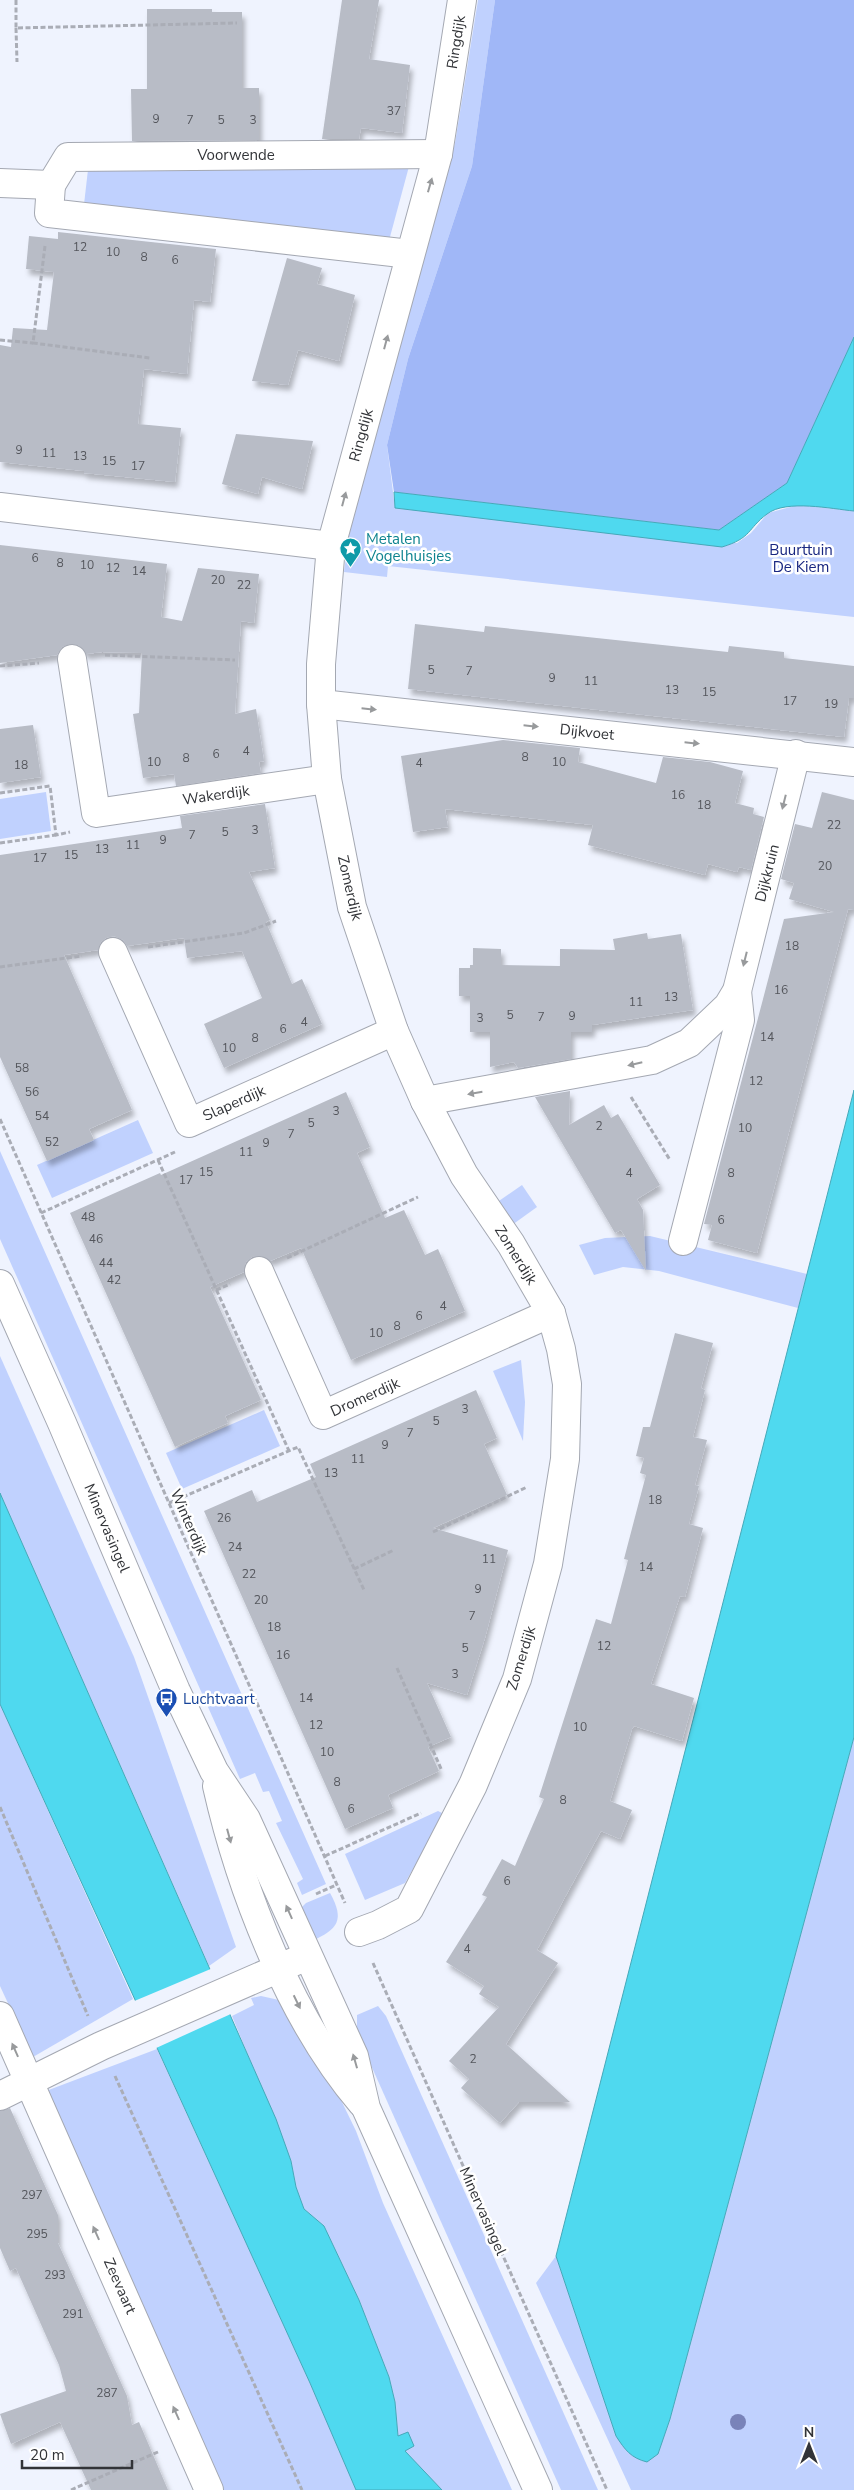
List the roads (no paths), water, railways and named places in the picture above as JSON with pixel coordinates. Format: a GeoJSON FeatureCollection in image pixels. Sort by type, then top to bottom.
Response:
{"type":"FeatureCollection","features":[{"type":"Feature","properties":{"kind":"street","name":"Ringdijk"},"geometry":{"type":"LineString","coordinates":[[331,546],[438,154],[462,0]]}},
{"type":"Feature","properties":{"kind":"street","name":"Voorwende"},"geometry":{"type":"LineString","coordinates":[[410,254],[49,213],[51,185],[68,157],[438,154]]}},
{"type":"Feature","properties":{"kind":"street"},"geometry":{"type":"LineString","coordinates":[[0,183],[51,185]]}},
{"type":"Feature","properties":{"kind":"street"},"geometry":{"type":"LineString","coordinates":[[0,507],[331,546]]}},
{"type":"Feature","properties":{"kind":"street","name":"Zomerdijk"},"geometry":{"type":"LineString","coordinates":[[331,546],[321,664],[321,704],[327,779],[352,907],[394,1031],[426,1101],[464,1175],[511,1244],[551,1313],[561,1349],[567,1384],[565,1459],[548,1564],[517,1678],[473,1785],[409,1909],[378,1925],[359,1932]]}},
{"type":"Feature","properties":{"kind":"street","name":"Wakerdijk"},"geometry":{"type":"LineString","coordinates":[[72,659],[96,812],[327,779]]}},
{"type":"Feature","properties":{"kind":"street","name":"Dijkvoet"},"geometry":{"type":"LineString","coordinates":[[321,704],[796,754],[854,762]]}},
{"type":"Feature","properties":{"kind":"street","name":"Dijkkruin"},"geometry":{"type":"LineString","coordinates":[[426,1101],[614,1069],[652,1060],[689,1043],[728,1006],[737,992],[796,754]]}},
{"type":"Feature","properties":{"kind":"street","name":"Slaperdijk"},"geometry":{"type":"LineString","coordinates":[[113,952],[189,1123],[394,1031]]}},
{"type":"Feature","properties":{"kind":"street","name":"Dijkkruin"},"geometry":{"type":"LineString","coordinates":[[683,1241],[740,1020],[737,992]]}},
{"type":"Feature","properties":{"kind":"street","name":"Dromerdijk"},"geometry":{"type":"LineString","coordinates":[[260,1271],[323,1415],[551,1313]]}},
{"type":"Feature","properties":{"kind":"street","name":"Minervasingel"},"geometry":{"type":"LineString","coordinates":[[0,1284],[62,1423],[176,1691],[214,1771],[246,1819],[354,2056],[366,2108],[538,2490]]}},
{"type":"Feature","properties":{"kind":"street","name":"Minervasingel"},"geometry":{"type":"LineString","coordinates":[[214,1771],[229,1837],[241,1875],[280,1968],[307,2023],[338,2075],[366,2108]]}},
{"type":"Feature","properties":{"kind":"street"},"geometry":{"type":"LineString","coordinates":[[0,2096],[30,2083],[101,2046],[308,1956]]}},
{"type":"Feature","properties":{"kind":"street","name":"Zeevaart"},"geometry":{"type":"LineString","coordinates":[[0,2016],[209,2490]]}},
{"type":"Feature","properties":{"kind":"place","name":"Metalen Vogelhuisjes"},"geometry":{"type":"Point","coordinates":[350,567]}},
{"type":"Feature","properties":{"kind":"place","name":"Luchtvaart"},"geometry":{"type":"Point","coordinates":[167,1718]}},
{"type":"Feature","properties":{"kind":"park label","name":"Buurttuin De Kiem"},"geometry":{"type":"Point","coordinates":[801,558]}}]}
